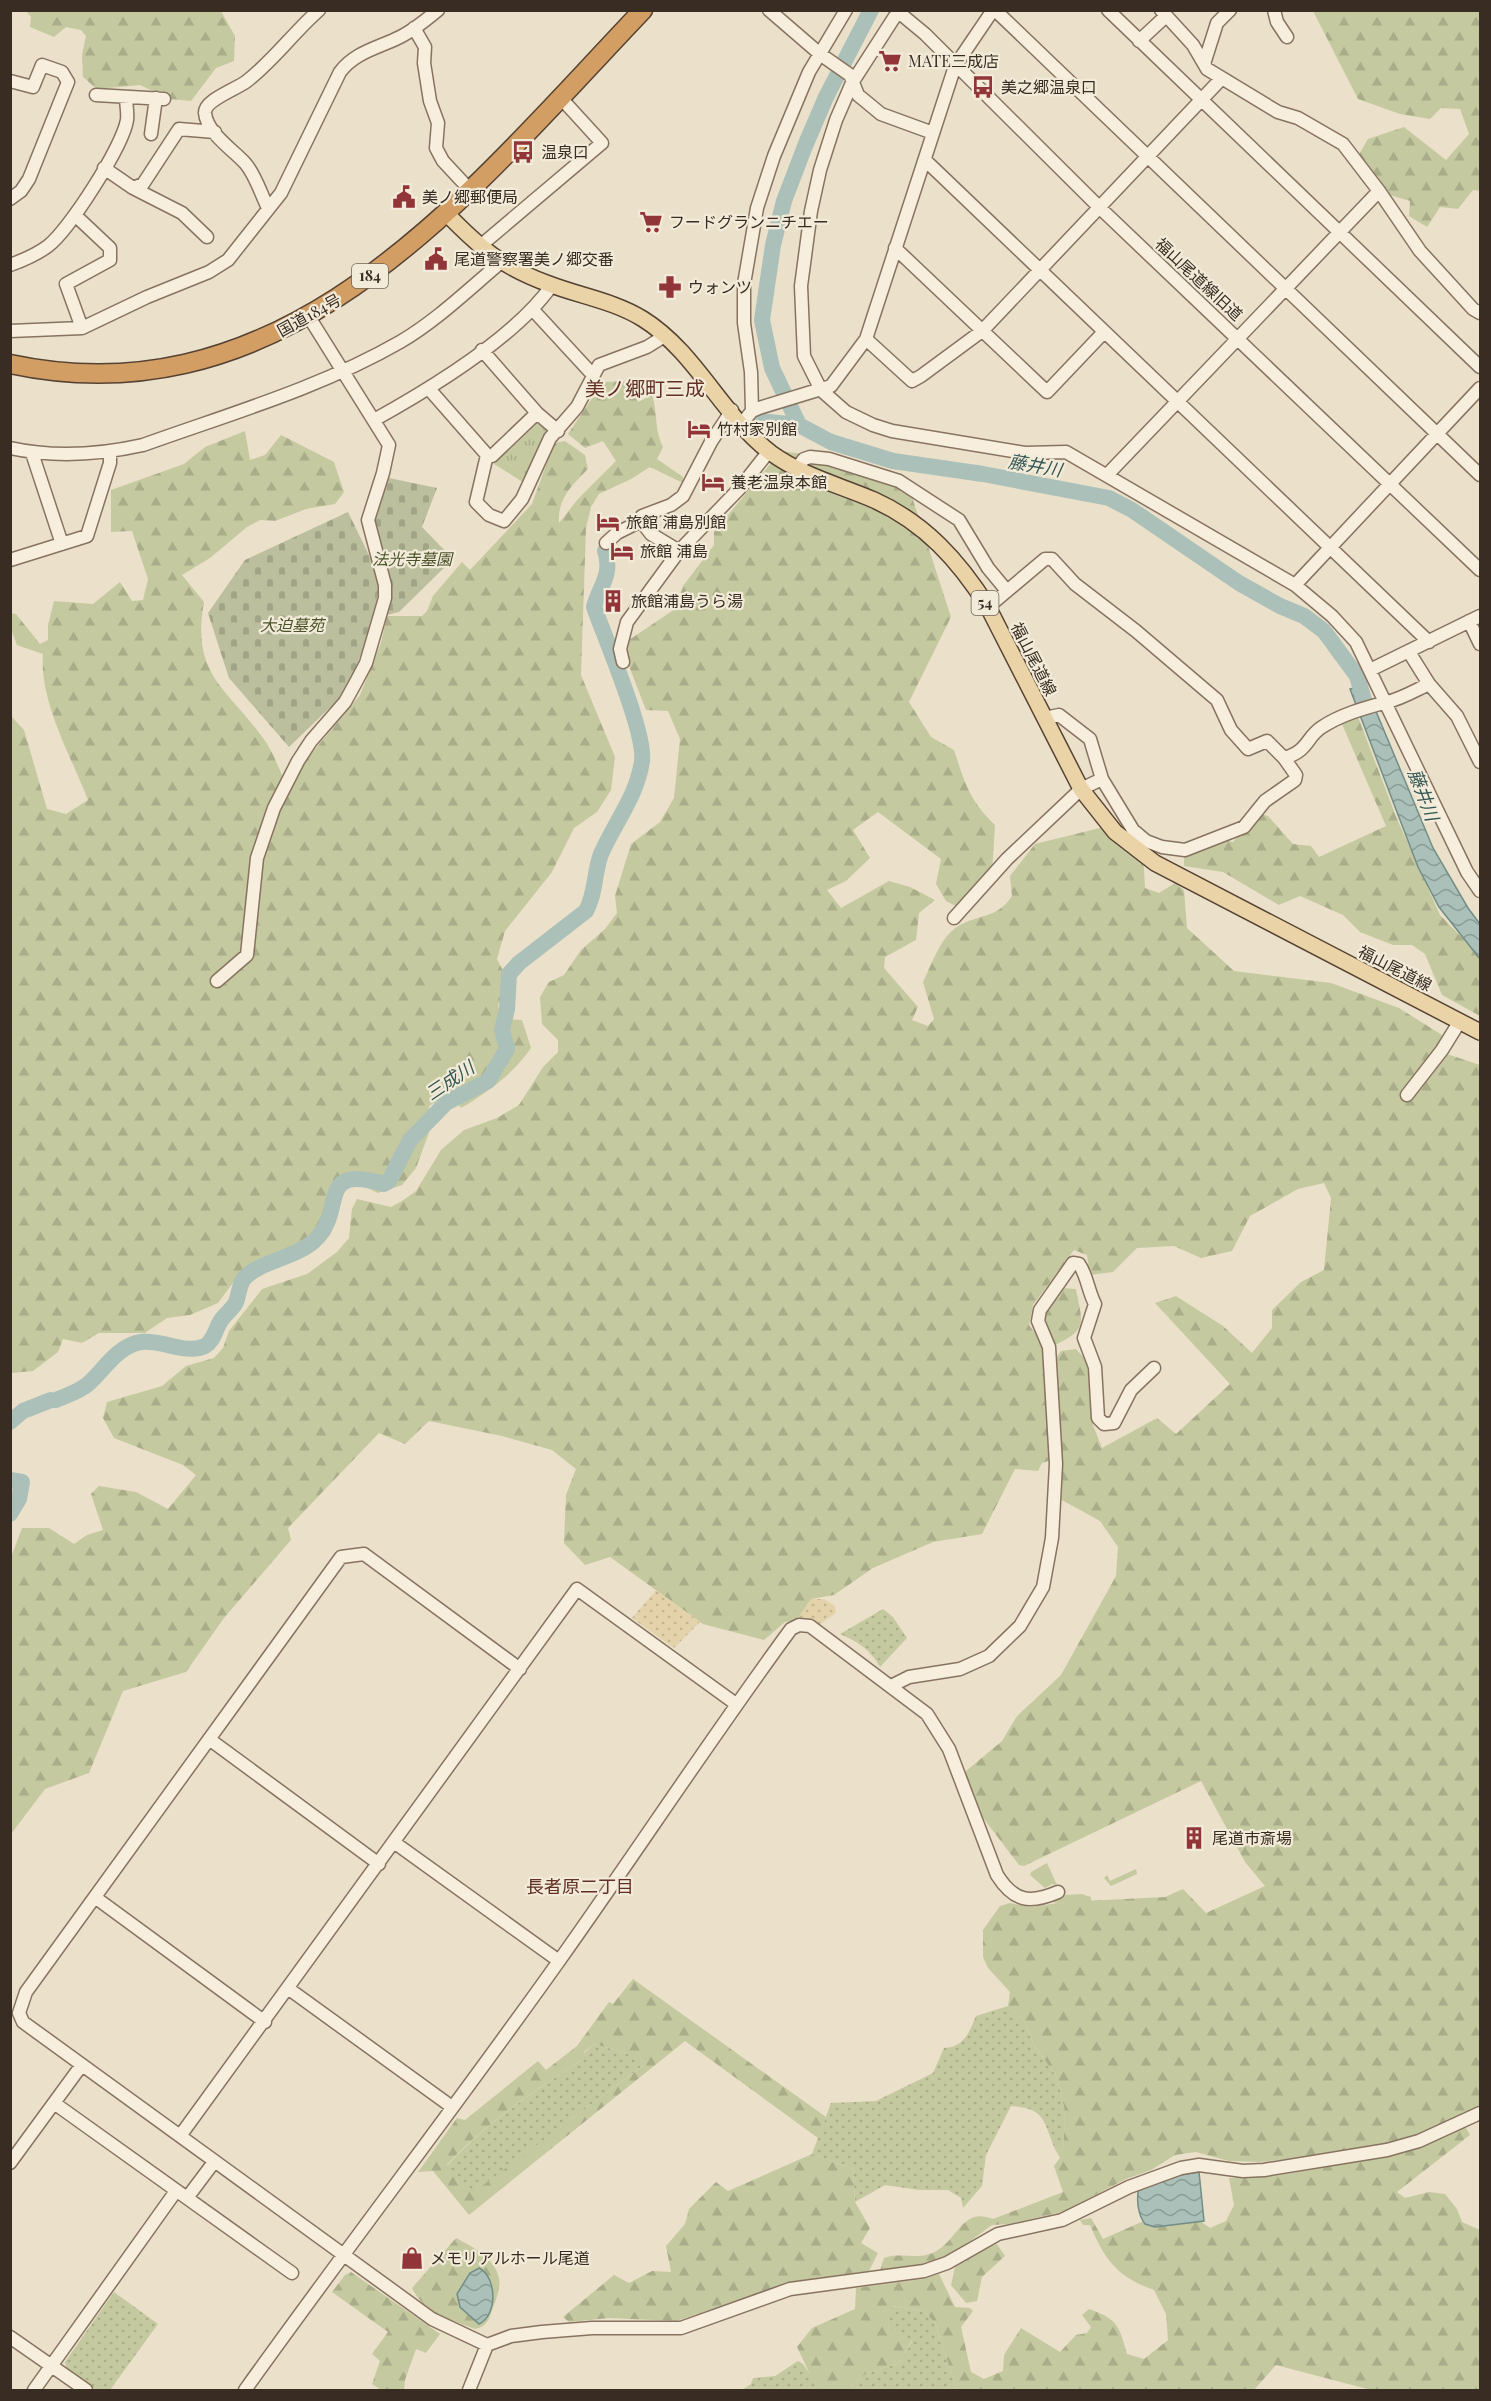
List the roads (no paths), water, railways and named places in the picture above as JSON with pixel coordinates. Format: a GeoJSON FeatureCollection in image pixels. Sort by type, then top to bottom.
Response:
{"type":"FeatureCollection","features":[{"type":"Feature","properties":{"kind":"highway","name":"国道184号"},"geometry":{"type":"LineString","coordinates":[[10,364],[68,372],[121,374],[168,368],[229,352],[262,340],[309,317],[355,288],[446,213],[643,10]]}},
{"type":"Feature","properties":{"kind":"main road","name":"福山尾道線"},"geometry":{"type":"LineString","coordinates":[[446,213],[479,247],[500,263],[552,285],[619,307],[644,319],[684,355],[732,410],[751,414],[770,452],[796,469],[875,501],[931,535],[971,580],[988,607],[1081,789],[1115,832],[1155,863],[1480,1032]]}},
{"type":"Feature","properties":{"kind":"street"},"geometry":{"type":"LineString","coordinates":[[268,208],[246,164],[215,132],[207,121],[204,110],[207,105],[237,88],[270,64],[319,10]]}},
{"type":"Feature","properties":{"kind":"street"},"geometry":{"type":"LineString","coordinates":[[10,331],[82,328],[221,266],[281,193],[347,62],[414,28],[438,10]]}},
{"type":"Feature","properties":{"kind":"street"},"geometry":{"type":"LineString","coordinates":[[769,10],[851,79],[858,95],[881,114],[933,133]]}},
{"type":"Feature","properties":{"kind":"street"},"geometry":{"type":"LineString","coordinates":[[846,10],[774,156],[748,244],[744,284],[744,323],[751,372],[751,414],[831,386],[866,339],[955,66],[994,10],[1480,475]]}},
{"type":"Feature","properties":{"kind":"street"},"geometry":{"type":"LineString","coordinates":[[1108,10],[1480,367]]}},
{"type":"Feature","properties":{"kind":"street"},"geometry":{"type":"LineString","coordinates":[[1204,64],[1217,23],[1230,10]]}},
{"type":"Feature","properties":{"kind":"street"},"geometry":{"type":"LineString","coordinates":[[1274,10],[1277,22],[1287,37]]}},
{"type":"Feature","properties":{"kind":"street"},"geometry":{"type":"LineString","coordinates":[[898,11],[851,79],[820,170],[811,211],[801,286],[804,356],[816,392],[846,412],[892,431],[1024,453],[1066,452],[1295,585],[1316,600],[1356,642],[1370,670],[1382,703],[1467,872],[1480,891]]}},
{"type":"Feature","properties":{"kind":"street","name":"福山尾道線旧道"},"geometry":{"type":"LineString","coordinates":[[898,11],[925,34],[1099,207],[1480,570]]}},
{"type":"Feature","properties":{"kind":"street"},"geometry":{"type":"LineString","coordinates":[[1139,41],[1163,13],[1194,45],[1204,64],[1222,78],[1278,112],[1299,118],[1342,144],[1379,190],[1420,251],[1473,309],[1480,313]]}},
{"type":"Feature","properties":{"kind":"street"},"geometry":{"type":"LineString","coordinates":[[414,28],[425,47],[424,63],[430,101],[438,123],[436,148],[443,161],[470,190]]}},
{"type":"Feature","properties":{"kind":"street"},"geometry":{"type":"LineString","coordinates":[[10,81],[33,87],[42,65],[62,72],[68,82],[29,179],[21,191],[10,199]]}},
{"type":"Feature","properties":{"kind":"street"},"geometry":{"type":"LineString","coordinates":[[866,339],[912,381],[982,331],[1222,78]]}},
{"type":"Feature","properties":{"kind":"street"},"geometry":{"type":"LineString","coordinates":[[96,95],[160,99],[151,134]]}},
{"type":"Feature","properties":{"kind":"street"},"geometry":{"type":"LineString","coordinates":[[10,265],[32,257],[49,245],[76,216],[127,122],[126,97]]}},
{"type":"Feature","properties":{"kind":"street"},"geometry":{"type":"LineString","coordinates":[[479,247],[602,142],[560,97]]}},
{"type":"Feature","properties":{"kind":"street"},"geometry":{"type":"LineString","coordinates":[[133,188],[143,184],[179,129],[215,132]]}},
{"type":"Feature","properties":{"kind":"street"},"geometry":{"type":"LineString","coordinates":[[925,160],[1331,545],[1429,642]]}},
{"type":"Feature","properties":{"kind":"street"},"geometry":{"type":"LineString","coordinates":[[104,168],[133,188],[182,213],[207,237]]}},
{"type":"Feature","properties":{"kind":"street"},"geometry":{"type":"LineString","coordinates":[[1107,475],[1379,190]]}},
{"type":"Feature","properties":{"kind":"street"},"geometry":{"type":"LineString","coordinates":[[76,216],[110,248],[110,260],[66,284],[82,328]]}},
{"type":"Feature","properties":{"kind":"street"},"geometry":{"type":"LineString","coordinates":[[895,248],[1047,392],[1104,332]]}},
{"type":"Feature","properties":{"kind":"street"},"geometry":{"type":"LineString","coordinates":[[10,448],[32,453],[76,455],[110,452],[142,445],[342,373],[402,341],[443,311],[500,263]]}},
{"type":"Feature","properties":{"kind":"street"},"geometry":{"type":"LineString","coordinates":[[374,420],[430,390],[533,310],[552,285]]}},
{"type":"Feature","properties":{"kind":"street"},"geometry":{"type":"LineString","coordinates":[[533,310],[592,375]]}},
{"type":"Feature","properties":{"kind":"street"},"geometry":{"type":"LineString","coordinates":[[217,981],[247,955],[258,858],[274,808],[311,741],[345,702],[356,682],[366,663],[385,598],[385,585],[372,543],[368,520],[384,473],[389,445],[309,317]]}},
{"type":"Feature","properties":{"kind":"street"},"geometry":{"type":"LineString","coordinates":[[487,455],[476,502],[489,515],[504,521],[522,500],[550,438],[577,407],[599,365],[647,347],[663,337]]}},
{"type":"Feature","properties":{"kind":"street"},"geometry":{"type":"LineString","coordinates":[[482,350],[537,413],[558,431]]}},
{"type":"Feature","properties":{"kind":"street"},"geometry":{"type":"LineString","coordinates":[[1295,585],[1480,388]]}},
{"type":"Feature","properties":{"kind":"street"},"geometry":{"type":"LineString","coordinates":[[430,390],[487,455],[492,456],[537,413]]}},
{"type":"Feature","properties":{"kind":"street"},"geometry":{"type":"LineString","coordinates":[[679,551],[642,526],[642,516],[671,505],[683,496],[711,442],[732,410]]}},
{"type":"Feature","properties":{"kind":"street"},"geometry":{"type":"LineString","coordinates":[[10,560],[87,536],[110,463],[110,452]]}},
{"type":"Feature","properties":{"kind":"street"},"geometry":{"type":"LineString","coordinates":[[623,662],[620,649],[627,622],[679,551],[740,488],[770,452]]}},
{"type":"Feature","properties":{"kind":"street"},"geometry":{"type":"LineString","coordinates":[[32,453],[62,544]]}},
{"type":"Feature","properties":{"kind":"street"},"geometry":{"type":"LineString","coordinates":[[796,469],[804,459],[810,457],[829,459],[899,481],[958,520],[988,568],[1007,591]]}},
{"type":"Feature","properties":{"kind":"street"},"geometry":{"type":"LineString","coordinates":[[606,543],[617,533],[641,521]]}},
{"type":"Feature","properties":{"kind":"street"},"geometry":{"type":"LineString","coordinates":[[988,607],[1045,559],[1052,559],[1075,584],[1136,630],[1217,700],[1231,730],[1248,749],[1267,741],[1284,758],[1296,775],[1295,780],[1264,801],[1244,827],[1185,850],[1162,848],[1146,841],[1133,830],[1102,778],[1090,739],[1059,716],[1044,718]]}},
{"type":"Feature","properties":{"kind":"street"},"geometry":{"type":"LineString","coordinates":[[1370,670],[1475,619],[1480,644]]}},
{"type":"Feature","properties":{"kind":"street"},"geometry":{"type":"LineString","coordinates":[[1409,652],[1429,684],[1457,716],[1480,762]]}},
{"type":"Feature","properties":{"kind":"street"},"geometry":{"type":"LineString","coordinates":[[1284,758],[1296,755],[1320,728],[1351,713],[1429,684]]}},
{"type":"Feature","properties":{"kind":"street"},"geometry":{"type":"LineString","coordinates":[[954,918],[1007,859],[1081,789],[1102,778]]}},
{"type":"Feature","properties":{"kind":"street"},"geometry":{"type":"LineString","coordinates":[[1407,1095],[1442,1050],[1460,1021]]}},
{"type":"Feature","properties":{"kind":"street"},"geometry":{"type":"LineString","coordinates":[[891,1686],[909,1677],[960,1669],[989,1656],[1020,1626],[1043,1587],[1052,1538],[1056,1464],[1049,1347],[1038,1321],[1040,1310],[1073,1263],[1079,1264],[1083,1270],[1088,1291],[1095,1304],[1084,1338],[1095,1367],[1098,1418],[1104,1424],[1114,1423],[1131,1390],[1154,1368]]}},
{"type":"Feature","properties":{"kind":"street"},"geometry":{"type":"LineString","coordinates":[[520,1669],[364,1554],[341,1557],[26,1992],[20,2013],[23,2022],[81,2066],[432,2319],[487,2344],[511,2336],[542,2332],[592,2328],[681,2328],[790,2289],[924,2271],[947,2263],[998,2234],[1062,2220],[1129,2187],[1180,2168],[1199,2165],[1243,2171],[1264,2170],[1387,2150],[1419,2141],[1480,2113]]}},
{"type":"Feature","properties":{"kind":"street"},"geometry":{"type":"LineString","coordinates":[[180,2136],[395,1843],[577,1589],[736,1704]]}},
{"type":"Feature","properties":{"kind":"street"},"geometry":{"type":"LineString","coordinates":[[245,2391],[342,2254],[559,1961],[736,1704],[791,1629],[799,1625],[810,1626],[927,1714],[949,1749],[997,1875],[1005,1888],[1023,1899],[1037,1901],[1058,1892]]}},
{"type":"Feature","properties":{"kind":"street"},"geometry":{"type":"LineString","coordinates":[[209,1739],[379,1864]]}},
{"type":"Feature","properties":{"kind":"street"},"geometry":{"type":"LineString","coordinates":[[395,1843],[559,1961]]}},
{"type":"Feature","properties":{"kind":"street"},"geometry":{"type":"LineString","coordinates":[[96,1898],[265,2022]]}},
{"type":"Feature","properties":{"kind":"street"},"geometry":{"type":"LineString","coordinates":[[289,1989],[452,2107]]}},
{"type":"Feature","properties":{"kind":"street"},"geometry":{"type":"LineString","coordinates":[[10,2163],[81,2066]]}},
{"type":"Feature","properties":{"kind":"street"},"geometry":{"type":"LineString","coordinates":[[54,2103],[292,2272]]}},
{"type":"Feature","properties":{"kind":"street"},"geometry":{"type":"LineString","coordinates":[[34,2391],[181,2195],[214,2162]]}},
{"type":"Feature","properties":{"kind":"street"},"geometry":{"type":"LineString","coordinates":[[10,2337],[86,2391]]}},
{"type":"Feature","properties":{"kind":"street"},"geometry":{"type":"LineString","coordinates":[[469,2391],[487,2344]]}},
{"type":"Feature","properties":{"kind":"water"},"geometry":{"type":"Polygon","coordinates":[[[1365,685],[1433,848],[1480,924],[1480,959],[1439,907],[1418,867],[1350,689],[1365,685]]]}},
{"type":"Feature","properties":{"kind":"water"},"geometry":{"type":"Polygon","coordinates":[[[1199,2172],[1204,2221],[1155,2227],[1145,2224],[1138,2207],[1139,2188],[1168,2177],[1199,2172]]]}},
{"type":"Feature","properties":{"kind":"water"},"geometry":{"type":"Polygon","coordinates":[[[479,2268],[489,2279],[493,2296],[490,2313],[479,2324],[460,2307],[457,2294],[470,2273],[479,2268]]]}},
{"type":"Feature","properties":{"kind":"waterway","name":"藤井川"},"geometry":{"type":"LineString","coordinates":[[871,10],[826,97],[805,146],[784,201],[773,245],[762,320],[772,368],[799,425],[831,442],[893,461],[983,474],[1109,498],[1132,510],[1239,583],[1280,606],[1304,616],[1324,631],[1357,676],[1366,707]]}},
{"type":"Feature","properties":{"kind":"waterway","name":"三成川"},"geometry":{"type":"LineString","coordinates":[[759,421],[799,425]]}},
{"type":"Feature","properties":{"kind":"waterway","name":"三成川"},"geometry":{"type":"LineString","coordinates":[[56,1400],[84,1387],[118,1353],[133,1344],[149,1342],[190,1349],[205,1346],[211,1341],[220,1322],[235,1304],[242,1282],[249,1274],[266,1264],[297,1252],[314,1241],[324,1229],[340,1185],[348,1180],[362,1179],[384,1184],[389,1181],[410,1140],[446,1103],[488,1081],[507,1049],[502,1030],[507,1009],[509,974],[519,963],[586,911],[592,897],[601,854],[631,797],[642,761],[638,730],[624,685],[594,607],[606,574],[605,551]]}},
{"type":"Feature","properties":{"kind":"waterway","name":"三成川"},"geometry":{"type":"LineString","coordinates":[[10,1422],[23,1411],[51,1400]]}},
{"type":"Feature","properties":{"kind":"waterway","name":"三成川"},"geometry":{"type":"LineString","coordinates":[[10,1480],[22,1482],[19,1499],[10,1514]]}},
{"type":"Feature","properties":{"kind":"place","name":"MATE三成店"},"geometry":{"type":"Point","coordinates":[890,61]}},
{"type":"Feature","properties":{"kind":"place","name":"美之郷温泉口"},"geometry":{"type":"Point","coordinates":[983,87]}},
{"type":"Feature","properties":{"kind":"place","name":"温泉口"},"geometry":{"type":"Point","coordinates":[523,152]}},
{"type":"Feature","properties":{"kind":"place","name":"美ノ郷郵便局"},"geometry":{"type":"Point","coordinates":[404,197]}},
{"type":"Feature","properties":{"kind":"place","name":"フードグランニチエー"},"geometry":{"type":"Point","coordinates":[651,222]}},
{"type":"Feature","properties":{"kind":"place","name":"尾道警察署美ノ郷交番"},"geometry":{"type":"Point","coordinates":[436,259]}},
{"type":"Feature","properties":{"kind":"place","name":"ウォンツ"},"geometry":{"type":"Point","coordinates":[670,287]}},
{"type":"Feature","properties":{"kind":"place","name":"竹村家別館"},"geometry":{"type":"Point","coordinates":[699,429]}},
{"type":"Feature","properties":{"kind":"place","name":"養老温泉本館"},"geometry":{"type":"Point","coordinates":[713,482]}},
{"type":"Feature","properties":{"kind":"place","name":"旅館 浦島別館"},"geometry":{"type":"Point","coordinates":[608,522]}},
{"type":"Feature","properties":{"kind":"place","name":"旅館 浦島"},"geometry":{"type":"Point","coordinates":[622,551]}},
{"type":"Feature","properties":{"kind":"place","name":"旅館浦島うら湯"},"geometry":{"type":"Point","coordinates":[613,601]}},
{"type":"Feature","properties":{"kind":"place","name":"尾道市斎場"},"geometry":{"type":"Point","coordinates":[1194,1838]}},
{"type":"Feature","properties":{"kind":"place","name":"メモリアルホール尾道"},"geometry":{"type":"Point","coordinates":[412,2258]}},
{"type":"Feature","properties":{"kind":"district","name":"美ノ郷町三成"},"geometry":{"type":"Point","coordinates":[645,389]}},
{"type":"Feature","properties":{"kind":"district","name":"長者原二丁目"},"geometry":{"type":"Point","coordinates":[580,1887]}},
{"type":"Feature","properties":{"kind":"park label","name":"法光寺墓園"},"geometry":{"type":"Point","coordinates":[412,559]}},
{"type":"Feature","properties":{"kind":"park label","name":"大迫墓苑"},"geometry":{"type":"Point","coordinates":[292,625]}}]}
